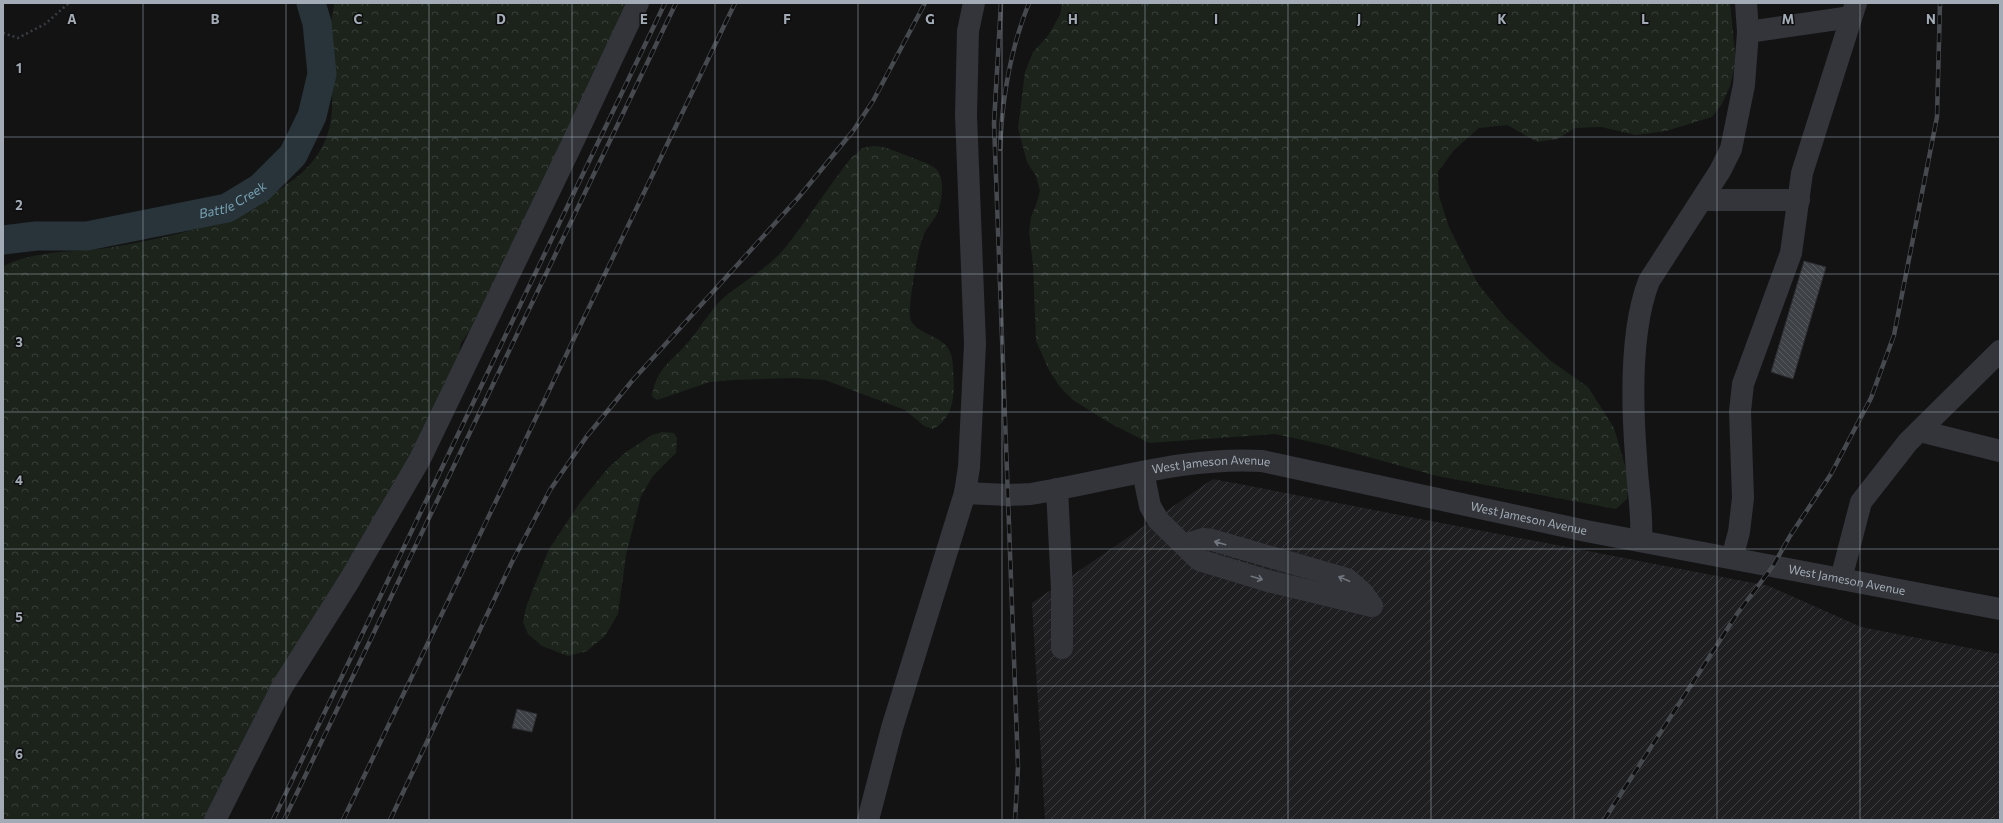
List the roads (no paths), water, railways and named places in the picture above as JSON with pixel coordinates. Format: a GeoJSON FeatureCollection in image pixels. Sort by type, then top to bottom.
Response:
{"type":"FeatureCollection","features":[{"type":"Feature","properties":{"kind":"lane"},"geometry":{"type":"LineString","coordinates":[[215,820],[282,687],[349,581],[420,459],[571,146],[638,3]]}},
{"type":"Feature","properties":{"kind":"lane"},"geometry":{"type":"LineString","coordinates":[[868,820],[892,728],[965,493],[969,468],[975,344],[966,115],[968,31],[974,3]]}},
{"type":"Feature","properties":{"kind":"lane"},"geometry":{"type":"LineString","coordinates":[[1641,541],[1642,518],[1636,456],[1634,380],[1636,350],[1644,293],[1665,255],[1720,171],[1731,148],[1744,85],[1748,32],[1746,3]]}},
{"type":"Feature","properties":{"kind":"lane"},"geometry":{"type":"LineString","coordinates":[[1732,558],[1739,532],[1743,498],[1740,410],[1743,384],[1791,254],[1802,173],[1854,10],[1748,32]]}},
{"type":"Feature","properties":{"kind":"lane"},"geometry":{"type":"LineString","coordinates":[[1702,200],[1799,200]]}},
{"type":"Feature","properties":{"kind":"lane"},"geometry":{"type":"LineString","coordinates":[[1841,579],[1861,502],[1908,442],[2000,351]]}},
{"type":"Feature","properties":{"kind":"lane"},"geometry":{"type":"LineString","coordinates":[[1920,431],[2000,451]]}},
{"type":"Feature","properties":{"kind":"lane","name":"West Jameson Avenue"},"geometry":{"type":"LineString","coordinates":[[965,493],[1008,495],[1057,489],[1143,472],[1215,461],[1236,459],[1262,461],[1641,541],[2000,609]]}},
{"type":"Feature","properties":{"kind":"lane"},"geometry":{"type":"LineString","coordinates":[[1143,472],[1150,506],[1158,520],[1199,560],[1268,581],[1372,606],[1362,592],[1347,579],[1204,538],[1185,545]]}},
{"type":"Feature","properties":{"kind":"lane"},"geometry":{"type":"LineString","coordinates":[[1057,489],[1062,590],[1062,648]]}},
{"type":"Feature","properties":{"kind":"waterway","name":"Battle Creek"},"geometry":{"type":"LineString","coordinates":[[3,240],[36,236],[87,236],[227,208],[260,188],[293,155],[312,116],[322,74],[317,23],[311,3]]}},
{"type":"Feature","properties":{"kind":"railway"},"geometry":{"type":"LineString","coordinates":[[273,820],[665,3]]}},
{"type":"Feature","properties":{"kind":"railway"},"geometry":{"type":"LineString","coordinates":[[284,820],[676,3]]}},
{"type":"Feature","properties":{"kind":"railway"},"geometry":{"type":"LineString","coordinates":[[343,820],[735,3]]}},
{"type":"Feature","properties":{"kind":"railway"},"geometry":{"type":"LineString","coordinates":[[390,820],[512,562],[550,490],[587,436],[632,381],[798,198],[853,131],[873,101],[925,3]]}},
{"type":"Feature","properties":{"kind":"railway"},"geometry":{"type":"LineString","coordinates":[[1001,3],[994,123],[1018,767],[1015,820]]}},
{"type":"Feature","properties":{"kind":"railway"},"geometry":{"type":"LineString","coordinates":[[1000,149],[1008,74],[1022,21],[1029,3]]}},
{"type":"Feature","properties":{"kind":"railway"},"geometry":{"type":"LineString","coordinates":[[1604,820],[1737,614],[1773,566],[1790,536],[1831,474],[1871,398],[1894,335],[1937,117],[1940,3]]}}]}
